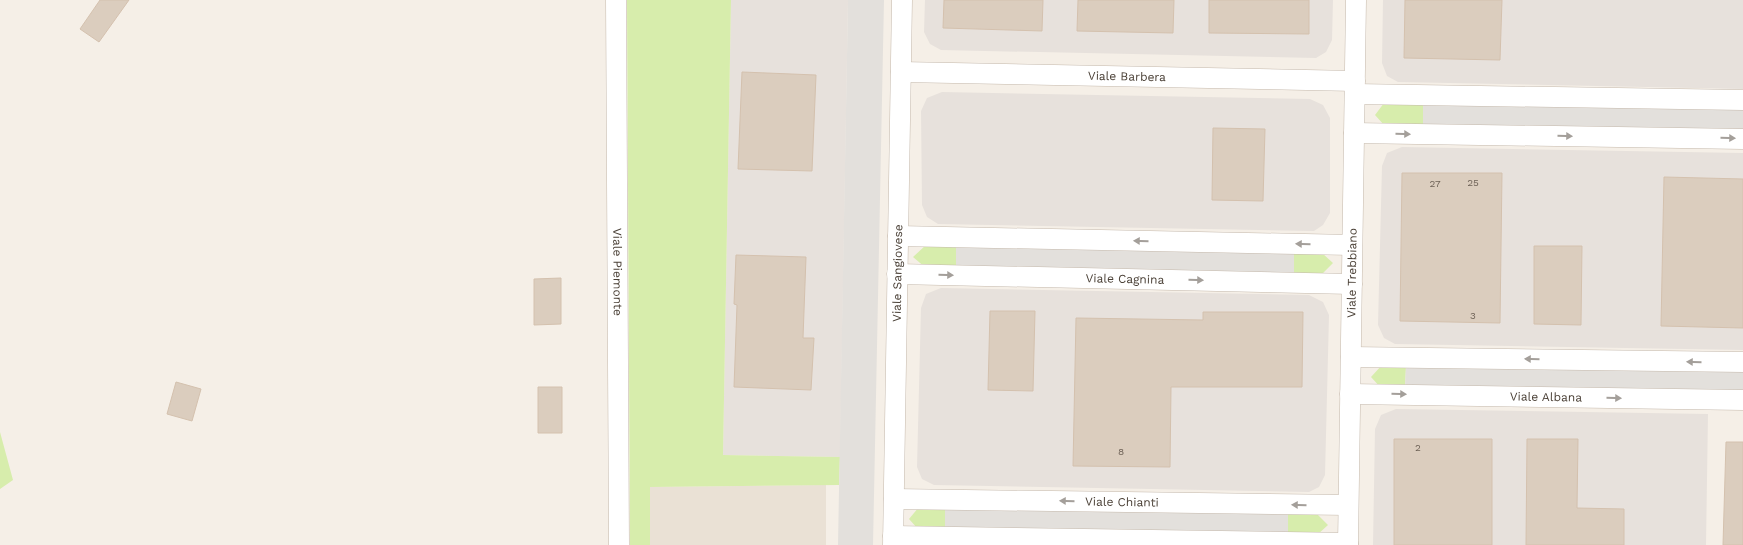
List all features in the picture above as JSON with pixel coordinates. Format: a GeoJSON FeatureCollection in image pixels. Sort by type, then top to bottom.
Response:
{"type":"FeatureCollection","features":[{"type":"Feature","properties":{"kind":"street","name":"Viale Piemonte"},"geometry":{"type":"LineString","coordinates":[[616,0],[619,545]]}},
{"type":"Feature","properties":{"kind":"street","name":"Viale Sangiovese"},"geometry":{"type":"LineString","coordinates":[[893,540],[902,0]]}},
{"type":"Feature","properties":{"kind":"street","name":"Viale Trebbiano"},"geometry":{"type":"LineString","coordinates":[[1348,544],[1356,0]]}},
{"type":"Feature","properties":{"kind":"street","name":"Viale Barbera"},"geometry":{"type":"LineString","coordinates":[[900,72],[1355,87]]}},
{"type":"Feature","properties":{"kind":"street"},"geometry":{"type":"LineString","coordinates":[[1355,87],[1743,100]]}},
{"type":"Feature","properties":{"kind":"street"},"geometry":{"type":"LineString","coordinates":[[1354,133],[1743,139]]}},
{"type":"Feature","properties":{"kind":"street"},"geometry":{"type":"LineString","coordinates":[[898,236],[1352,245]]}},
{"type":"Feature","properties":{"kind":"street","name":"Viale Cagnina"},"geometry":{"type":"LineString","coordinates":[[897,274],[1352,284]]}},
{"type":"Feature","properties":{"kind":"street"},"geometry":{"type":"LineString","coordinates":[[1350,357],[1743,362]]}},
{"type":"Feature","properties":{"kind":"street","name":"Viale Albana"},"geometry":{"type":"LineString","coordinates":[[1350,394],[1743,400]]}},
{"type":"Feature","properties":{"kind":"street","name":"Viale Chianti"},"geometry":{"type":"LineString","coordinates":[[894,499],[1348,506]]}},
{"type":"Feature","properties":{"kind":"street"},"geometry":{"type":"LineString","coordinates":[[893,540],[1348,544]]}},
{"type":"Feature","properties":{"kind":"shaded area"},"geometry":{"type":"Polygon","coordinates":[[[731,0],[848,0],[840,457],[723,455],[731,0]]]}},
{"type":"Feature","properties":{"kind":"shaded area"},"geometry":{"type":"Polygon","coordinates":[[[848,0],[884,0],[873,545],[838,545],[848,0]]]}},
{"type":"Feature","properties":{"kind":"shaded area"},"geometry":{"type":"Polygon","coordinates":[[[925,0],[1333,0],[1332,40],[1326,52],[1316,58],[941,50],[930,44],[924,32],[925,0]]]}},
{"type":"Feature","properties":{"kind":"shaded area"},"geometry":{"type":"Polygon","coordinates":[[[1383,0],[1743,0],[1743,89],[1398,82],[1387,76],[1382,63],[1383,0]]]}},
{"type":"Feature","properties":{"kind":"shaded area"},"geometry":{"type":"Polygon","coordinates":[[[942,92],[1310,99],[1323,105],[1330,118],[1330,213],[1323,225],[1314,231],[938,224],[927,217],[922,205],[921,111],[927,98],[942,92]]]}},
{"type":"Feature","properties":{"kind":"shaded area"},"geometry":{"type":"Polygon","coordinates":[[[1423,104],[1743,109],[1743,131],[1423,126],[1423,104]]]}},
{"type":"Feature","properties":{"kind":"shaded area"},"geometry":{"type":"Polygon","coordinates":[[[1402,147],[1743,153],[1743,350],[1395,344],[1384,338],[1378,325],[1382,166],[1387,153],[1402,147]]]}},
{"type":"Feature","properties":{"kind":"shaded area"},"geometry":{"type":"Polygon","coordinates":[[[956,246],[1294,252],[1294,275],[956,268],[956,246]]]}},
{"type":"Feature","properties":{"kind":"shaded area"},"geometry":{"type":"Polygon","coordinates":[[[941,288],[1309,295],[1323,302],[1329,315],[1325,475],[1319,487],[1309,492],[934,485],[922,479],[917,467],[921,308],[926,294],[941,288]]]}},
{"type":"Feature","properties":{"kind":"shaded area"},"geometry":{"type":"Polygon","coordinates":[[[1406,366],[1743,371],[1743,393],[1405,388],[1406,366]]]}},
{"type":"Feature","properties":{"kind":"shaded area"},"geometry":{"type":"Polygon","coordinates":[[[1396,409],[1708,414],[1706,545],[1373,545],[1375,429],[1381,415],[1396,409]]]}},
{"type":"Feature","properties":{"kind":"shaded area"},"geometry":{"type":"Polygon","coordinates":[[[826,485],[826,545],[650,545],[650,487],[826,485]]]}},
{"type":"Feature","properties":{"kind":"shaded area"},"geometry":{"type":"Polygon","coordinates":[[[945,508],[1288,514],[1288,535],[945,529],[945,508]]]}},
{"type":"Feature","properties":{"kind":"green space"},"geometry":{"type":"Polygon","coordinates":[[[627,0],[731,0],[723,455],[840,457],[839,485],[650,487],[650,545],[630,545],[627,0]]]}},
{"type":"Feature","properties":{"kind":"green space"},"geometry":{"type":"Polygon","coordinates":[[[1384,103],[1423,104],[1423,126],[1384,125],[1375,115],[1384,103]]]}},
{"type":"Feature","properties":{"kind":"green space"},"geometry":{"type":"Polygon","coordinates":[[[926,245],[956,246],[956,268],[926,268],[913,257],[926,245]]]}},
{"type":"Feature","properties":{"kind":"green space"},"geometry":{"type":"Polygon","coordinates":[[[1294,252],[1322,253],[1333,263],[1321,275],[1294,275],[1294,252]]]}},
{"type":"Feature","properties":{"kind":"green space"},"geometry":{"type":"Polygon","coordinates":[[[1382,365],[1406,366],[1405,388],[1381,388],[1371,377],[1382,365]]]}},
{"type":"Feature","properties":{"kind":"green space"},"geometry":{"type":"Polygon","coordinates":[[[0,432],[13,480],[0,489],[0,432]]]}},
{"type":"Feature","properties":{"kind":"green space"},"geometry":{"type":"Polygon","coordinates":[[[919,507],[945,508],[945,529],[918,529],[909,519],[919,507]]]}},
{"type":"Feature","properties":{"kind":"green space"},"geometry":{"type":"Polygon","coordinates":[[[1288,514],[1317,514],[1328,525],[1317,535],[1288,535],[1288,514]]]}},
{"type":"Feature","properties":{"kind":"building"},"geometry":{"type":"Polygon","coordinates":[[[100,0],[129,0],[99,42],[80,29],[100,0]]]}},
{"type":"Feature","properties":{"kind":"building"},"geometry":{"type":"Polygon","coordinates":[[[944,0],[1043,0],[1042,31],[943,28],[944,0]]]}},
{"type":"Feature","properties":{"kind":"building"},"geometry":{"type":"Polygon","coordinates":[[[1078,0],[1174,0],[1173,33],[1077,31],[1078,0]]]}},
{"type":"Feature","properties":{"kind":"building"},"geometry":{"type":"Polygon","coordinates":[[[1209,0],[1309,0],[1309,34],[1209,33],[1209,0]]]}},
{"type":"Feature","properties":{"kind":"building"},"geometry":{"type":"Polygon","coordinates":[[[1405,0],[1502,0],[1500,60],[1404,58],[1405,0]]]}},
{"type":"Feature","properties":{"kind":"building"},"geometry":{"type":"Polygon","coordinates":[[[742,72],[816,75],[812,171],[738,169],[742,72]]]}},
{"type":"Feature","properties":{"kind":"building"},"geometry":{"type":"Polygon","coordinates":[[[1213,128],[1265,129],[1263,201],[1212,200],[1213,128]]]}},
{"type":"Feature","properties":{"kind":"building"},"geometry":{"type":"Polygon","coordinates":[[[1402,173],[1502,173],[1500,323],[1400,321],[1402,173]]]}},
{"type":"Feature","properties":{"kind":"building"},"geometry":{"type":"Polygon","coordinates":[[[1664,177],[1743,179],[1743,328],[1661,326],[1664,177]]]}},
{"type":"Feature","properties":{"kind":"building"},"geometry":{"type":"Polygon","coordinates":[[[1534,246],[1582,246],[1581,325],[1534,324],[1534,246]]]}},
{"type":"Feature","properties":{"kind":"building"},"geometry":{"type":"Polygon","coordinates":[[[736,255],[806,257],[803,338],[814,338],[811,390],[734,387],[737,305],[734,304],[736,255]]]}},
{"type":"Feature","properties":{"kind":"building"},"geometry":{"type":"Polygon","coordinates":[[[561,278],[561,324],[534,325],[534,279],[561,278]]]}},
{"type":"Feature","properties":{"kind":"building"},"geometry":{"type":"Polygon","coordinates":[[[990,311],[1035,311],[1033,391],[988,390],[990,311]]]}},
{"type":"Feature","properties":{"kind":"building"},"geometry":{"type":"Polygon","coordinates":[[[1203,312],[1303,312],[1302,387],[1171,387],[1170,467],[1073,466],[1076,318],[1203,320],[1203,312]]]}},
{"type":"Feature","properties":{"kind":"building"},"geometry":{"type":"Polygon","coordinates":[[[176,382],[201,389],[192,421],[167,414],[176,382]]]}},
{"type":"Feature","properties":{"kind":"building"},"geometry":{"type":"Polygon","coordinates":[[[538,387],[562,387],[562,433],[538,433],[538,387]]]}},
{"type":"Feature","properties":{"kind":"building"},"geometry":{"type":"Polygon","coordinates":[[[1394,439],[1492,439],[1492,545],[1394,545],[1394,439]]]}},
{"type":"Feature","properties":{"kind":"building"},"geometry":{"type":"Polygon","coordinates":[[[1527,439],[1578,439],[1577,508],[1624,509],[1624,545],[1526,545],[1527,439]]]}},
{"type":"Feature","properties":{"kind":"building"},"geometry":{"type":"Polygon","coordinates":[[[1726,442],[1743,442],[1743,545],[1723,545],[1726,442]]]}}]}
